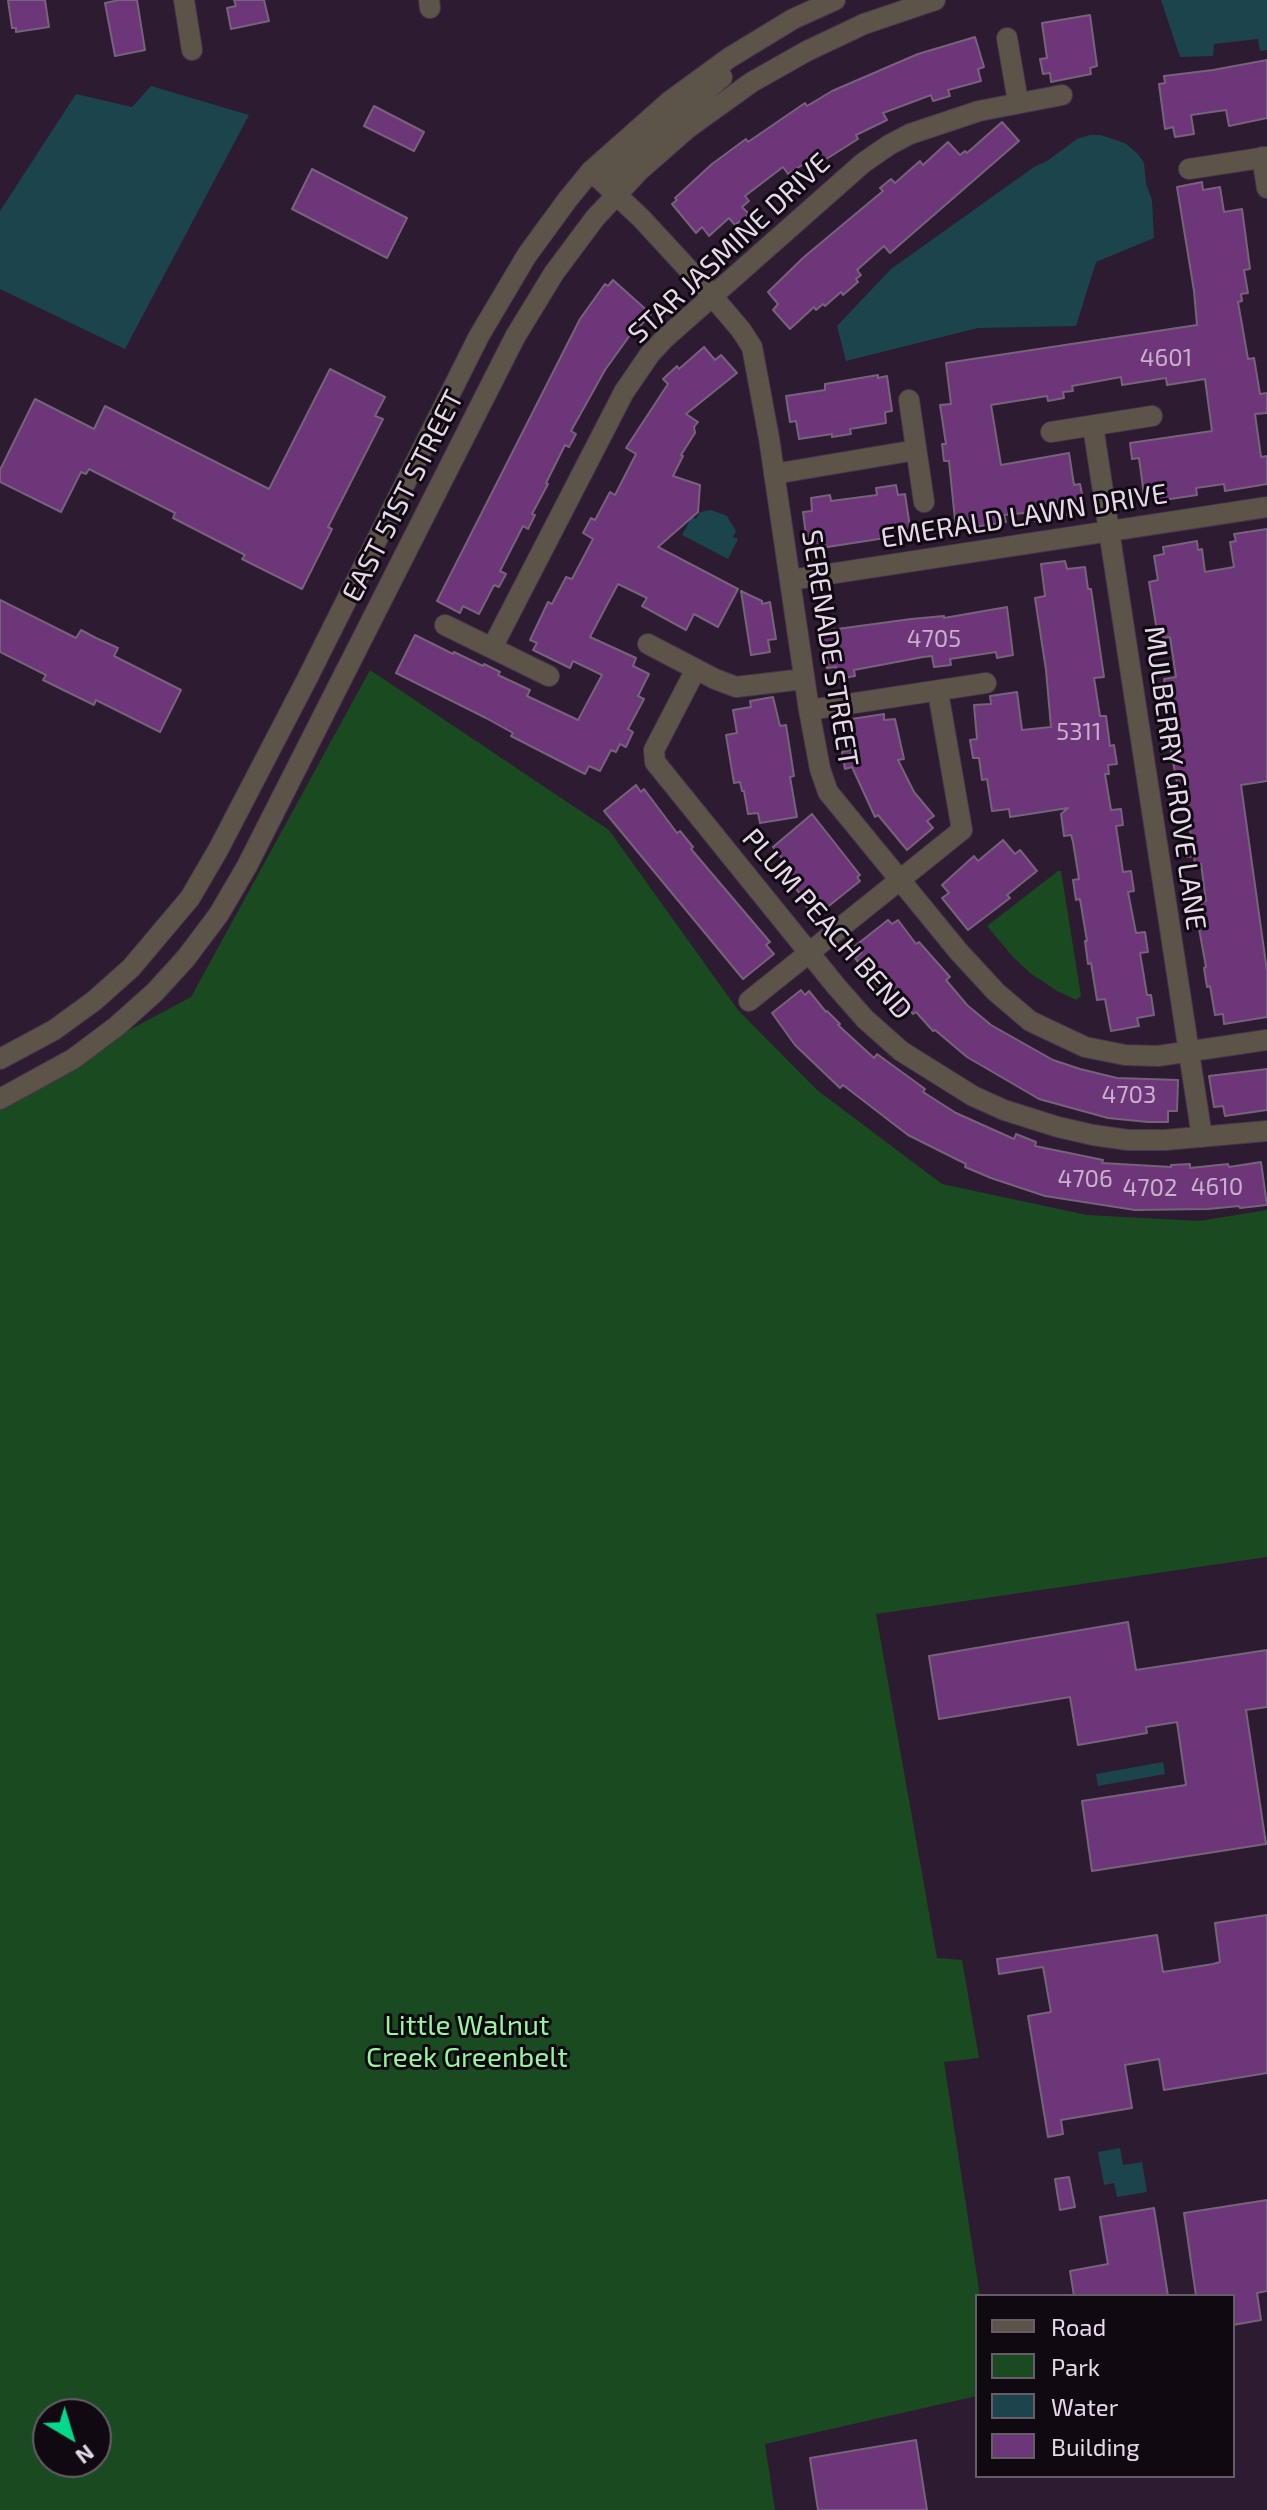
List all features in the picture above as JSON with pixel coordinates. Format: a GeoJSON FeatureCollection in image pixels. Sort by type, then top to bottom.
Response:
{"type":"FeatureCollection","features":[{"type":"Feature","properties":{"kind":"street"},"geometry":{"type":"LineString","coordinates":[[184,0],[192,50]]}},
{"type":"Feature","properties":{"kind":"street","name":"EAST 51ST STREET"},"geometry":{"type":"LineString","coordinates":[[0,1059],[54,1030],[94,1001],[161,936],[190,898],[307,679],[479,336],[527,255],[604,183],[670,101],[729,58],[793,19],[835,0]]}},
{"type":"Feature","properties":{"kind":"street","name":"EAST 51ST STREET"},"geometry":{"type":"LineString","coordinates":[[0,1099],[73,1059],[117,1026],[155,992],[186,958],[219,914],[247,866],[515,337],[554,273],[595,218],[604,183],[752,82],[807,51],[864,24],[935,0]]}},
{"type":"Feature","properties":{"kind":"street"},"geometry":{"type":"LineString","coordinates":[[1007,38],[1018,102]]}},
{"type":"Feature","properties":{"kind":"street","name":"STAR JASMINE DRIVE"},"geometry":{"type":"LineString","coordinates":[[492,648],[624,392],[650,354],[712,295],[863,163],[889,145],[945,121],[1018,102],[1062,95]]}},
{"type":"Feature","properties":{"kind":"street"},"geometry":{"type":"LineString","coordinates":[[1189,169],[1265,157],[1267,188]]}},
{"type":"Feature","properties":{"kind":"street","name":"SERENADE STREET"},"geometry":{"type":"LineString","coordinates":[[604,183],[712,295],[752,347],[809,710],[824,784],[959,952],[996,992],[1030,1021],[1085,1047],[1104,1052],[1158,1056],[1267,1040]]}},
{"type":"Feature","properties":{"kind":"street"},"geometry":{"type":"LineString","coordinates":[[909,400],[924,502]]}},
{"type":"Feature","properties":{"kind":"street"},"geometry":{"type":"LineString","coordinates":[[1051,432],[1152,416]]}},
{"type":"Feature","properties":{"kind":"street","name":"MULBERRY GROVE LANE"},"geometry":{"type":"LineString","coordinates":[[1093,426],[1202,1137]]}},
{"type":"Feature","properties":{"kind":"street"},"geometry":{"type":"LineString","coordinates":[[774,474],[916,450]]}},
{"type":"Feature","properties":{"kind":"street","name":"EMERALD LAWN DRIVE"},"geometry":{"type":"LineString","coordinates":[[790,580],[1267,507]]}},
{"type":"Feature","properties":{"kind":"street"},"geometry":{"type":"LineString","coordinates":[[445,625],[549,676]]}},
{"type":"Feature","properties":{"kind":"street"},"geometry":{"type":"LineString","coordinates":[[648,644],[736,687],[804,679]]}},
{"type":"Feature","properties":{"kind":"street","name":"PLUM PEACH BEND"},"geometry":{"type":"LineString","coordinates":[[696,669],[654,750],[654,760],[865,1019],[901,1051],[973,1096],[1004,1110],[1093,1135],[1128,1140],[1267,1131]]}},
{"type":"Feature","properties":{"kind":"street"},"geometry":{"type":"LineString","coordinates":[[307,679],[333,695]]}},
{"type":"Feature","properties":{"kind":"street"},"geometry":{"type":"LineString","coordinates":[[809,710],[986,683]]}},
{"type":"Feature","properties":{"kind":"street"},"geometry":{"type":"LineString","coordinates":[[749,1001],[962,830],[938,692]]}},
{"type":"Feature","properties":{"kind":"green space","name":"Little Walnut Creek Greenbelt"},"geometry":{"type":"Polygon","coordinates":[[[370,670],[609,830],[738,1010],[817,1090],[942,1184],[1087,1215],[1199,1221],[1267,1210],[1267,1557],[876,1614],[937,1958],[962,1960],[979,2058],[944,2062],[980,2294],[975,2294],[975,2396],[765,2444],[775,2510],[0,2510],[0,1099],[191,997],[370,670]]]}},
{"type":"Feature","properties":{"kind":"green space"},"geometry":{"type":"Polygon","coordinates":[[[1061,871],[1081,996],[1076,1000],[1030,973],[987,926],[1061,871]]]}},
{"type":"Feature","properties":{"kind":"water"},"geometry":{"type":"Polygon","coordinates":[[[1161,0],[1267,0],[1267,50],[1260,51],[1258,39],[1214,44],[1213,56],[1180,57],[1161,0]]]}},
{"type":"Feature","properties":{"kind":"water"},"geometry":{"type":"Polygon","coordinates":[[[151,86],[249,115],[125,349],[0,289],[0,211],[76,94],[132,107],[151,86]]]}},
{"type":"Feature","properties":{"kind":"water"},"geometry":{"type":"Polygon","coordinates":[[[1090,135],[1125,143],[1144,163],[1146,184],[1152,200],[1154,238],[1096,262],[1076,326],[978,328],[846,361],[837,326],[891,269],[1034,167],[1077,139],[1090,135]]]}},
{"type":"Feature","properties":{"kind":"water"},"geometry":{"type":"Polygon","coordinates":[[[711,510],[727,516],[736,531],[733,537],[738,539],[728,559],[682,535],[692,517],[696,519],[700,512],[711,510]]]}},
{"type":"Feature","properties":{"kind":"water"},"geometry":{"type":"Polygon","coordinates":[[[1163,1762],[1165,1774],[1098,1786],[1096,1774],[1163,1762]]]}},
{"type":"Feature","properties":{"kind":"water"},"geometry":{"type":"Polygon","coordinates":[[[1120,2148],[1123,2165],[1142,2162],[1147,2192],[1117,2197],[1114,2183],[1104,2185],[1098,2152],[1120,2148]]]}},
{"type":"Feature","properties":{"kind":"building"},"geometry":{"type":"Polygon","coordinates":[[[8,0],[45,0],[49,27],[16,32],[16,28],[12,28],[8,0]]]}},
{"type":"Feature","properties":{"kind":"building"},"geometry":{"type":"Polygon","coordinates":[[[137,0],[145,50],[115,56],[105,3],[137,0]]]}},
{"type":"Feature","properties":{"kind":"building"},"geometry":{"type":"Polygon","coordinates":[[[234,0],[264,0],[269,21],[231,29],[227,8],[236,6],[234,0]]]}},
{"type":"Feature","properties":{"kind":"building"},"geometry":{"type":"Polygon","coordinates":[[[1090,15],[1097,66],[1090,68],[1091,74],[1051,82],[1050,73],[1043,74],[1040,59],[1047,58],[1042,23],[1090,15]]]}},
{"type":"Feature","properties":{"kind":"building"},"geometry":{"type":"Polygon","coordinates":[[[975,37],[984,67],[978,69],[981,81],[948,90],[950,96],[933,101],[931,95],[883,113],[887,120],[856,135],[858,139],[820,163],[815,157],[788,174],[783,167],[745,196],[749,201],[742,207],[749,214],[735,225],[729,218],[709,236],[702,227],[696,233],[672,204],[712,164],[805,103],[807,106],[832,91],[918,54],[975,37]]]}},
{"type":"Feature","properties":{"kind":"building"},"geometry":{"type":"Polygon","coordinates":[[[1267,60],[1267,118],[1229,126],[1226,110],[1191,115],[1194,134],[1175,137],[1173,127],[1165,129],[1159,84],[1165,83],[1164,76],[1267,60]]]}},
{"type":"Feature","properties":{"kind":"building"},"geometry":{"type":"Polygon","coordinates":[[[374,106],[424,132],[414,151],[364,126],[374,106]]]}},
{"type":"Feature","properties":{"kind":"building"},"geometry":{"type":"Polygon","coordinates":[[[1002,122],[1019,141],[890,253],[884,246],[857,270],[861,275],[856,279],[858,282],[843,295],[841,292],[816,310],[814,307],[790,329],[773,310],[778,304],[768,292],[804,257],[883,191],[880,188],[891,179],[895,183],[920,161],[923,165],[948,142],[960,155],[965,151],[967,153],[1002,122]]]}},
{"type":"Feature","properties":{"kind":"building"},"geometry":{"type":"Polygon","coordinates":[[[312,169],[407,218],[387,258],[292,209],[312,169]]]}},
{"type":"Feature","properties":{"kind":"building"},"geometry":{"type":"Polygon","coordinates":[[[1202,182],[1203,190],[1220,187],[1224,212],[1242,209],[1250,269],[1244,270],[1248,293],[1241,294],[1242,301],[1238,302],[1248,359],[1254,358],[1260,394],[1267,393],[1267,413],[1255,414],[1261,457],[1267,456],[1267,484],[1225,491],[1224,484],[1196,488],[1197,495],[1157,501],[1156,493],[1144,495],[1139,458],[1132,459],[1130,443],[1212,431],[1205,379],[1167,385],[1166,378],[1122,385],[1121,377],[1072,386],[1073,391],[1063,392],[1064,398],[1048,401],[1047,396],[991,405],[1001,465],[1069,453],[1074,485],[1080,484],[1084,504],[1066,507],[1067,515],[1035,521],[1034,512],[1004,515],[1006,522],[956,530],[949,461],[944,461],[942,444],[946,444],[940,405],[951,404],[946,363],[1197,325],[1177,187],[1202,182]]]}},
{"type":"Feature","properties":{"kind":"building"},"geometry":{"type":"Polygon","coordinates":[[[613,280],[651,314],[640,326],[638,324],[605,370],[571,431],[576,434],[569,447],[565,445],[528,529],[523,526],[500,571],[506,574],[499,587],[494,585],[479,614],[463,606],[460,613],[437,601],[580,319],[605,284],[608,286],[613,280]]]}},
{"type":"Feature","properties":{"kind":"building"},"geometry":{"type":"Polygon","coordinates":[[[704,347],[715,360],[721,355],[737,373],[686,414],[698,422],[673,476],[700,485],[698,512],[658,547],[738,589],[718,627],[694,614],[686,630],[642,606],[647,598],[618,584],[590,637],[636,658],[633,666],[649,674],[638,696],[644,699],[628,729],[633,732],[626,747],[620,744],[616,752],[611,750],[600,771],[589,766],[585,774],[511,736],[513,733],[486,718],[396,673],[415,635],[500,672],[498,675],[530,690],[527,696],[578,720],[602,675],[573,661],[570,668],[533,650],[537,643],[530,640],[548,602],[552,604],[566,577],[572,579],[593,539],[583,533],[591,518],[595,520],[610,492],[615,495],[636,454],[626,448],[668,384],[663,379],[704,347]]]}},
{"type":"Feature","properties":{"kind":"building"},"geometry":{"type":"Polygon","coordinates":[[[330,369],[385,397],[375,416],[383,419],[328,527],[332,529],[302,589],[242,559],[245,555],[173,518],[175,513],[89,469],[86,474],[81,472],[61,512],[0,482],[0,470],[35,399],[94,429],[105,406],[269,489],[330,369]]]}},
{"type":"Feature","properties":{"kind":"building"},"geometry":{"type":"Polygon","coordinates":[[[878,375],[878,378],[887,376],[892,411],[885,412],[886,423],[850,429],[851,434],[799,439],[796,421],[790,422],[786,396],[825,390],[825,384],[878,375]]]}},
{"type":"Feature","properties":{"kind":"building"},"geometry":{"type":"Polygon","coordinates":[[[896,485],[898,495],[905,494],[911,534],[808,550],[803,512],[812,511],[811,498],[830,495],[831,501],[877,495],[876,488],[896,485]]]}},
{"type":"Feature","properties":{"kind":"building"},"geometry":{"type":"Polygon","coordinates":[[[1267,529],[1267,781],[1241,785],[1267,971],[1267,1017],[1224,1024],[1223,1014],[1215,1015],[1210,986],[1207,987],[1196,912],[1202,911],[1201,902],[1206,901],[1201,864],[1195,865],[1194,856],[1187,857],[1184,839],[1191,838],[1185,792],[1179,793],[1169,741],[1172,741],[1164,679],[1176,677],[1170,637],[1163,638],[1162,630],[1157,631],[1149,582],[1158,580],[1154,556],[1164,554],[1163,547],[1197,541],[1198,550],[1202,549],[1205,572],[1234,567],[1230,542],[1236,541],[1234,534],[1267,529]]]}},
{"type":"Feature","properties":{"kind":"building"},"geometry":{"type":"Polygon","coordinates":[[[1065,561],[1067,569],[1085,567],[1088,589],[1091,589],[1104,677],[1094,678],[1100,716],[1106,716],[1110,746],[1114,745],[1117,764],[1108,765],[1109,774],[1105,774],[1111,810],[1121,809],[1123,825],[1116,826],[1123,872],[1131,871],[1134,891],[1128,892],[1136,933],[1145,932],[1148,952],[1140,953],[1147,995],[1151,995],[1154,1015],[1137,1018],[1139,1026],[1111,1031],[1105,999],[1097,1000],[1091,963],[1088,964],[1080,899],[1076,900],[1073,880],[1079,879],[1073,842],[1071,835],[1064,836],[1061,814],[1068,808],[1010,817],[1009,809],[992,811],[987,779],[982,780],[979,758],[973,758],[970,740],[977,739],[974,705],[991,704],[990,696],[1017,692],[1022,730],[1051,727],[1035,598],[1045,596],[1041,564],[1065,561]]]}},
{"type":"Feature","properties":{"kind":"building"},"geometry":{"type":"Polygon","coordinates":[[[741,591],[762,601],[762,604],[770,602],[776,639],[768,640],[770,652],[751,655],[741,591]]]}},
{"type":"Feature","properties":{"kind":"building"},"geometry":{"type":"Polygon","coordinates":[[[0,600],[76,638],[81,630],[118,648],[114,656],[181,690],[160,732],[96,700],[94,705],[43,680],[46,675],[0,652],[0,600]]]}},
{"type":"Feature","properties":{"kind":"building"},"geometry":{"type":"Polygon","coordinates":[[[1007,607],[1013,655],[997,658],[996,652],[950,659],[951,665],[934,667],[932,656],[923,657],[854,670],[855,676],[838,679],[836,667],[827,668],[822,634],[830,630],[911,619],[944,618],[1007,607]]]}},
{"type":"Feature","properties":{"kind":"building"},"geometry":{"type":"Polygon","coordinates":[[[773,697],[780,726],[786,725],[797,817],[760,823],[758,813],[748,814],[740,782],[734,783],[726,735],[737,733],[733,710],[751,707],[750,701],[773,697]]]}},
{"type":"Feature","properties":{"kind":"building"},"geometry":{"type":"Polygon","coordinates":[[[884,714],[884,720],[895,719],[904,759],[898,760],[914,792],[934,816],[927,821],[933,828],[907,850],[878,815],[875,817],[852,767],[845,769],[842,752],[850,750],[845,720],[884,714]]]}},
{"type":"Feature","properties":{"kind":"building"},"geometry":{"type":"Polygon","coordinates":[[[636,785],[641,792],[644,789],[677,833],[680,831],[693,847],[691,849],[770,942],[766,945],[774,954],[743,979],[604,811],[636,785]]]}},
{"type":"Feature","properties":{"kind":"building"},"geometry":{"type":"Polygon","coordinates":[[[812,814],[860,875],[857,877],[860,881],[820,913],[815,907],[810,911],[800,898],[802,896],[782,872],[789,867],[773,847],[812,814]]]}},
{"type":"Feature","properties":{"kind":"building"},"geometry":{"type":"Polygon","coordinates":[[[1003,840],[1015,854],[1020,850],[1037,871],[1007,895],[1010,898],[968,930],[942,898],[949,893],[942,885],[974,856],[978,861],[1003,840]]]}},
{"type":"Feature","properties":{"kind":"building"},"geometry":{"type":"Polygon","coordinates":[[[888,920],[892,924],[898,920],[916,944],[919,942],[950,977],[946,980],[967,1005],[991,1025],[1053,1060],[1080,1069],[1117,1078],[1178,1080],[1177,1111],[1168,1111],[1168,1122],[1148,1122],[1108,1118],[1039,1099],[967,1057],[933,1031],[916,1012],[913,1014],[908,1008],[900,1014],[855,958],[861,953],[855,946],[888,920]]]}},
{"type":"Feature","properties":{"kind":"building"},"geometry":{"type":"Polygon","coordinates":[[[801,990],[805,995],[809,991],[838,1025],[874,1058],[877,1054],[925,1089],[923,1092],[956,1113],[1014,1139],[1016,1134],[1036,1142],[1035,1146],[1103,1160],[1102,1163],[1171,1167],[1190,1164],[1190,1168],[1261,1162],[1267,1205],[1135,1210],[1045,1196],[965,1167],[966,1164],[908,1135],[843,1085],[840,1088],[795,1045],[772,1013],[801,990]]]}},
{"type":"Feature","properties":{"kind":"building"},"geometry":{"type":"Polygon","coordinates":[[[1267,1069],[1267,1110],[1225,1116],[1223,1106],[1214,1107],[1209,1076],[1267,1069]]]}},
{"type":"Feature","properties":{"kind":"building"},"geometry":{"type":"Polygon","coordinates":[[[1128,1622],[1136,1670],[1267,1650],[1267,1707],[1246,1710],[1266,1844],[1092,1871],[1082,1801],[1186,1785],[1177,1722],[1146,1727],[1147,1733],[1078,1745],[1070,1697],[939,1719],[929,1656],[1128,1622]]]}},
{"type":"Feature","properties":{"kind":"building"},"geometry":{"type":"Polygon","coordinates":[[[1267,1915],[1267,2073],[1164,2090],[1159,2059],[1125,2065],[1132,2108],[1061,2120],[1063,2134],[1048,2137],[1028,2016],[1051,2012],[1043,1967],[999,1974],[997,1959],[1157,1935],[1163,1972],[1213,1964],[1220,1962],[1215,1923],[1267,1915]]]}},
{"type":"Feature","properties":{"kind":"building"},"geometry":{"type":"Polygon","coordinates":[[[1069,2177],[1075,2207],[1060,2210],[1055,2179],[1069,2177]]]}},
{"type":"Feature","properties":{"kind":"building"},"geometry":{"type":"Polygon","coordinates":[[[1267,2200],[1267,2291],[1257,2293],[1261,2320],[1235,2325],[1235,2294],[1196,2294],[1184,2213],[1267,2200]]]}},
{"type":"Feature","properties":{"kind":"building"},"geometry":{"type":"Polygon","coordinates":[[[1154,2208],[1168,2294],[1074,2294],[1070,2271],[1108,2264],[1100,2217],[1154,2208]]]}},
{"type":"Feature","properties":{"kind":"building"},"geometry":{"type":"Polygon","coordinates":[[[916,2440],[927,2510],[818,2510],[810,2458],[916,2440]]]}}]}
